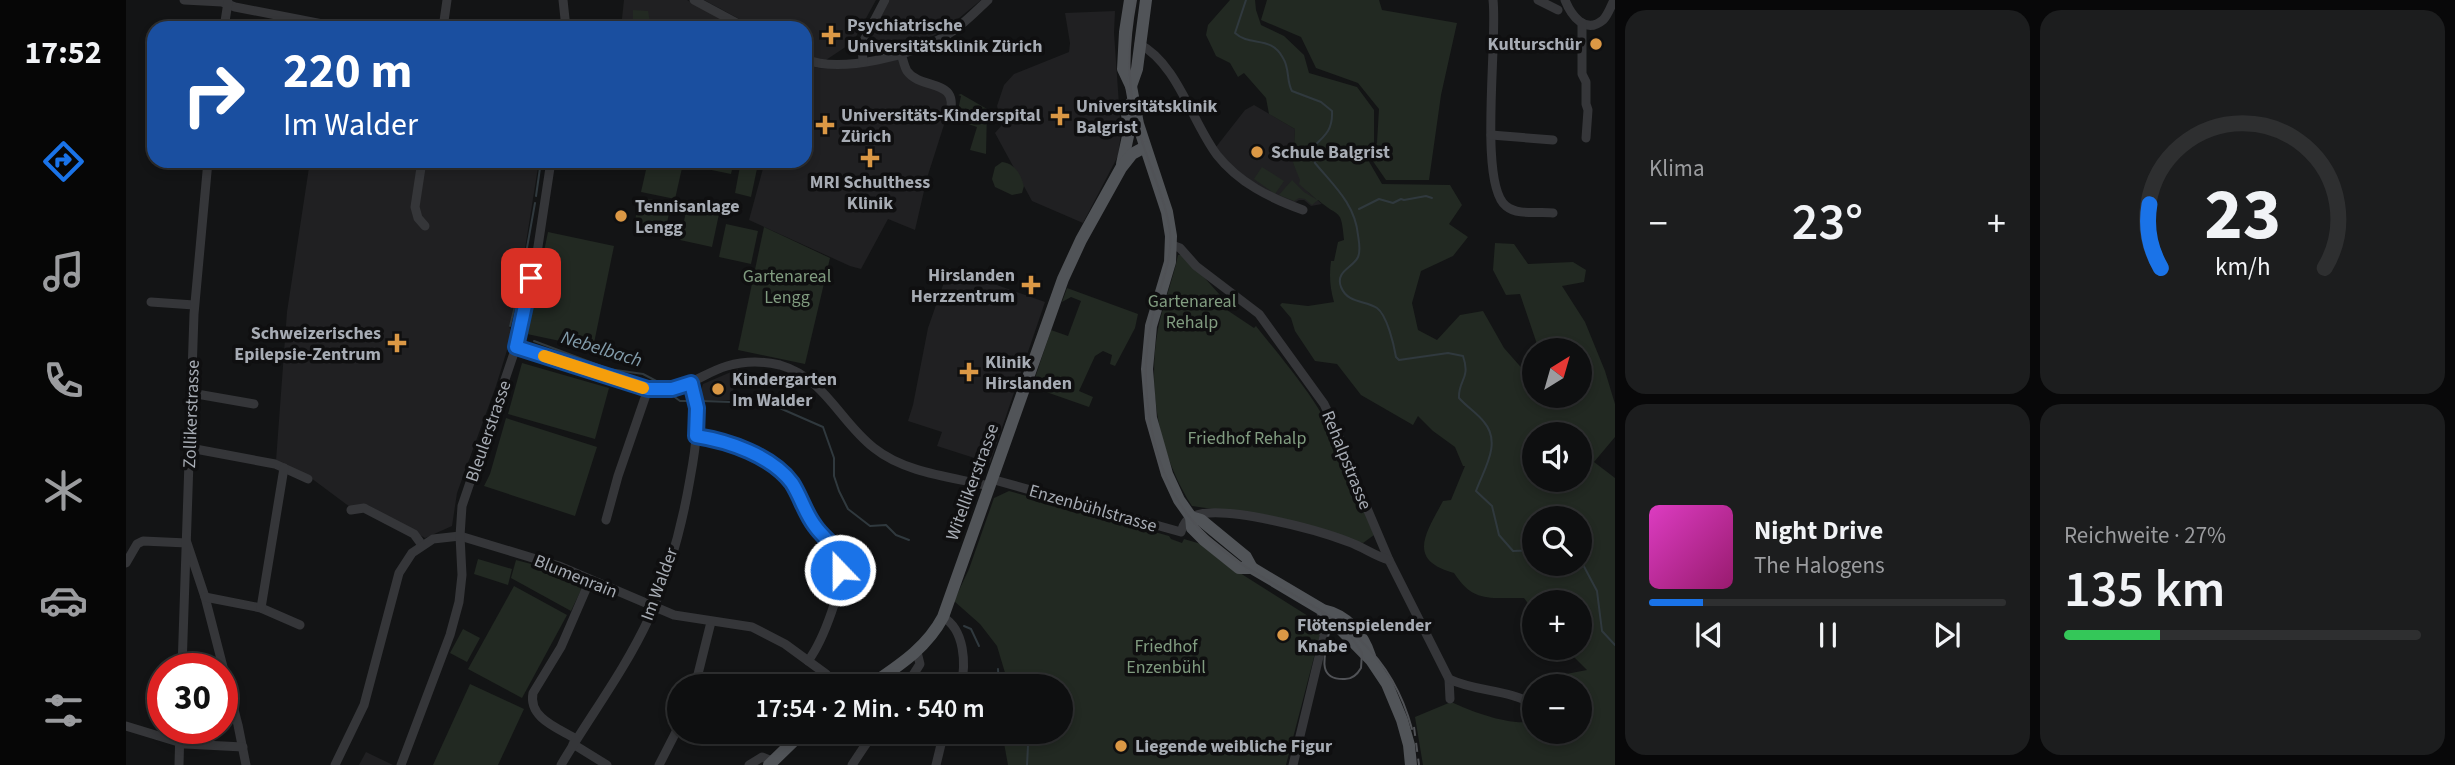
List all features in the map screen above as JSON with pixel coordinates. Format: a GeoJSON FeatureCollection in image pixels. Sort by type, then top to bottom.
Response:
{"type":"FeatureCollection","features":[{"type":"Feature","properties":{"kind":"main road"},"geometry":{"type":"LineString","coordinates":[[1130,0],[1123,58],[1125,76],[1131,86],[1144,143],[1167,212],[1172,245],[1151,327],[1147,357],[1147,388],[1153,427],[1167,474],[1179,500],[1191,517],[1192,528],[1210,546],[1239,568],[1252,568],[1352,625],[1363,639],[1371,660],[1387,684],[1402,720],[1411,765]]}},
{"type":"Feature","properties":{"kind":"main road"},"geometry":{"type":"LineString","coordinates":[[1131,86],[1137,69],[1146,0]]}},
{"type":"Feature","properties":{"kind":"main road","name":"Witellikerstrasse"},"geometry":{"type":"LineString","coordinates":[[1121,168],[1126,146],[1127,108],[1133,100]]}},
{"type":"Feature","properties":{"kind":"main road"},"geometry":{"type":"LineString","coordinates":[[1126,146],[1144,143]]}},
{"type":"Feature","properties":{"kind":"main road","name":"Witellikerstrasse"},"geometry":{"type":"LineString","coordinates":[[886,674],[917,652],[943,617],[1063,279],[1081,240],[1121,168],[1144,143]]}},
{"type":"Feature","properties":{"kind":"main road"},"geometry":{"type":"LineString","coordinates":[[770,763],[790,744]]}},
{"type":"Feature","properties":{"kind":"street"},"geometry":{"type":"LineString","coordinates":[[184,0],[222,2],[310,21]]}},
{"type":"Feature","properties":{"kind":"street"},"geometry":{"type":"LineString","coordinates":[[444,21],[447,0]]}},
{"type":"Feature","properties":{"kind":"street"},"geometry":{"type":"LineString","coordinates":[[562,0],[565,21]]}},
{"type":"Feature","properties":{"kind":"street"},"geometry":{"type":"LineString","coordinates":[[694,0],[733,21]]}},
{"type":"Feature","properties":{"kind":"street"},"geometry":{"type":"LineString","coordinates":[[863,62],[862,44],[885,0]]}},
{"type":"Feature","properties":{"kind":"street"},"geometry":{"type":"LineString","coordinates":[[812,62],[820,64],[863,62],[901,54],[947,35],[988,0]]}},
{"type":"Feature","properties":{"kind":"street"},"geometry":{"type":"LineString","coordinates":[[1493,0],[1495,30],[1491,135],[1495,187],[1502,203],[1516,211],[1553,213]]}},
{"type":"Feature","properties":{"kind":"street"},"geometry":{"type":"LineString","coordinates":[[1538,0],[1559,9]]}},
{"type":"Feature","properties":{"kind":"street"},"geometry":{"type":"LineString","coordinates":[[1565,0],[1574,19],[1582,23],[1601,22],[1614,0]]}},
{"type":"Feature","properties":{"kind":"street"},"geometry":{"type":"LineString","coordinates":[[225,21],[228,3]]}},
{"type":"Feature","properties":{"kind":"street"},"geometry":{"type":"LineString","coordinates":[[1582,23],[1582,74],[1586,82],[1588,110],[1586,138]]}},
{"type":"Feature","properties":{"kind":"street"},"geometry":{"type":"LineString","coordinates":[[1139,44],[1162,62],[1210,145],[1236,175],[1269,197],[1303,210]]}},
{"type":"Feature","properties":{"kind":"street"},"geometry":{"type":"LineString","coordinates":[[901,54],[906,69],[911,74],[950,95],[950,114]]}},
{"type":"Feature","properties":{"kind":"street"},"geometry":{"type":"LineString","coordinates":[[1491,135],[1553,140]]}},
{"type":"Feature","properties":{"kind":"street","name":"Zollikerstrasse"},"geometry":{"type":"LineString","coordinates":[[183,653],[194,305],[207,168]]}},
{"type":"Feature","properties":{"kind":"street"},"geometry":{"type":"LineString","coordinates":[[421,168],[415,207],[418,218],[425,226]]}},
{"type":"Feature","properties":{"kind":"street","name":"Bleulerstrasse"},"geometry":{"type":"LineString","coordinates":[[401,765],[450,635],[459,602],[462,576],[462,506],[516,347],[537,253],[550,168]]}},
{"type":"Feature","properties":{"kind":"street","name":"Rehalpstrasse"},"geometry":{"type":"LineString","coordinates":[[1172,245],[1180,248],[1196,266],[1259,314],[1324,404],[1389,561],[1449,679],[1450,699]]}},
{"type":"Feature","properties":{"kind":"street"},"geometry":{"type":"LineString","coordinates":[[151,302],[194,305]]}},
{"type":"Feature","properties":{"kind":"street","name":"Enzenbühlstrasse"},"geometry":{"type":"LineString","coordinates":[[516,347],[648,389],[672,389],[726,366],[760,362],[781,366],[801,374],[828,396],[867,443],[882,454],[917,469],[990,483],[1181,532],[1184,523],[1191,517],[1221,513],[1244,515],[1343,540],[1389,561]]}},
{"type":"Feature","properties":{"kind":"street","name":"Im Walder"},"geometry":{"type":"LineString","coordinates":[[561,765],[626,661],[653,608],[666,573],[682,514],[696,436],[697,408],[691,383]]}},
{"type":"Feature","properties":{"kind":"street"},"geometry":{"type":"LineString","coordinates":[[606,520],[648,389]]}},
{"type":"Feature","properties":{"kind":"street"},"geometry":{"type":"LineString","coordinates":[[191,393],[254,404]]}},
{"type":"Feature","properties":{"kind":"street"},"geometry":{"type":"LineString","coordinates":[[696,436],[740,449],[776,467],[796,490],[814,525],[839,554],[840,570],[831,613],[818,646],[808,661]]}},
{"type":"Feature","properties":{"kind":"street"},"geometry":{"type":"LineString","coordinates":[[190,448],[284,468],[308,479]]}},
{"type":"Feature","properties":{"kind":"street"},"geometry":{"type":"LineString","coordinates":[[261,608],[284,468]]}},
{"type":"Feature","properties":{"kind":"street"},"geometry":{"type":"LineString","coordinates":[[351,510],[364,508],[414,534],[422,545]]}},
{"type":"Feature","properties":{"kind":"street"},"geometry":{"type":"LineString","coordinates":[[335,765],[364,705],[398,573],[412,553],[422,545],[433,540],[460,536]]}},
{"type":"Feature","properties":{"kind":"street","name":"Blumenrain"},"geometry":{"type":"LineString","coordinates":[[460,536],[559,566],[653,608],[683,618],[743,625],[761,631],[827,674]]}},
{"type":"Feature","properties":{"kind":"street"},"geometry":{"type":"LineString","coordinates":[[126,564],[137,544],[143,541],[187,543],[205,597],[246,765]]}},
{"type":"Feature","properties":{"kind":"street"},"geometry":{"type":"LineString","coordinates":[[590,580],[561,647],[533,693],[531,701],[533,710],[539,716],[607,765]]}},
{"type":"Feature","properties":{"kind":"street"},"geometry":{"type":"LineString","coordinates":[[205,597],[261,608],[300,625]]}},
{"type":"Feature","properties":{"kind":"street"},"geometry":{"type":"LineString","coordinates":[[1293,765],[1325,633],[1321,609]]}},
{"type":"Feature","properties":{"kind":"street"},"geometry":{"type":"LineString","coordinates":[[943,617],[957,631],[964,664],[963,674]]}},
{"type":"Feature","properties":{"kind":"street"},"geometry":{"type":"LineString","coordinates":[[698,674],[711,622]]}},
{"type":"Feature","properties":{"kind":"street"},"geometry":{"type":"LineString","coordinates":[[914,674],[920,664],[917,652]]}},
{"type":"Feature","properties":{"kind":"street"},"geometry":{"type":"LineString","coordinates":[[1449,679],[1522,699]]}},
{"type":"Feature","properties":{"kind":"street"},"geometry":{"type":"LineString","coordinates":[[126,726],[147,732]]}},
{"type":"Feature","properties":{"kind":"street"},"geometry":{"type":"LineString","coordinates":[[179,765],[180,744]]}},
{"type":"Feature","properties":{"kind":"street"},"geometry":{"type":"LineString","coordinates":[[205,744],[243,747]]}},
{"type":"Feature","properties":{"kind":"street"},"geometry":{"type":"LineString","coordinates":[[659,765],[670,744]]}},
{"type":"Feature","properties":{"kind":"street"},"geometry":{"type":"LineString","coordinates":[[852,765],[866,744]]}},
{"type":"Feature","properties":{"kind":"street"},"geometry":{"type":"LineString","coordinates":[[936,765],[941,744]]}},
{"type":"Feature","properties":{"kind":"street"},"geometry":{"type":"LineString","coordinates":[[749,765],[762,757],[770,763]]}},
{"type":"Feature","properties":{"kind":"shaded area"},"geometry":{"type":"Polygon","coordinates":[[[624,0],[687,0],[725,21],[622,21],[624,0]]]}},
{"type":"Feature","properties":{"kind":"shaded area","name":"Psychiatrische Universitätsklinik Zürich"},"geometry":{"type":"Polygon","coordinates":[[[704,0],[876,0],[853,42],[826,60],[812,58],[812,21],[743,21],[704,0]]]}},
{"type":"Feature","properties":{"kind":"shaded area","name":"Universitäts-Kinderspital Zürich"},"geometry":{"type":"Polygon","coordinates":[[[890,0],[981,0],[947,28],[926,40],[877,54],[871,53],[867,43],[890,0]]]}},
{"type":"Feature","properties":{"kind":"shaded area","name":"Universitätsklinik Balgrist"},"geometry":{"type":"Polygon","coordinates":[[[1115,11],[1121,133],[1118,156],[1083,223],[1032,201],[995,133],[1002,125],[997,106],[1004,85],[1014,74],[1069,52],[1065,13],[1115,11]]]}},
{"type":"Feature","properties":{"kind":"shaded area"},"geometry":{"type":"Polygon","coordinates":[[[901,59],[904,69],[944,93],[950,106],[927,178],[915,230],[888,219],[861,269],[749,220],[763,168],[812,168],[812,66],[837,69],[901,59]]]}},
{"type":"Feature","properties":{"kind":"shaded area","name":"Schule Balgrist"},"geometry":{"type":"Polygon","coordinates":[[[1254,105],[1295,129],[1293,163],[1308,192],[1322,204],[1311,206],[1304,200],[1294,203],[1265,191],[1232,167],[1216,147],[1245,110],[1254,105]]]}},
{"type":"Feature","properties":{"kind":"shaded area","name":"Schweizerisches Epilepsie-Zentrum"},"geometry":{"type":"Polygon","coordinates":[[[309,168],[538,168],[520,280],[509,326],[512,334],[457,493],[452,526],[425,538],[368,505],[350,507],[311,478],[276,461],[287,312],[309,168]]]}},
{"type":"Feature","properties":{"kind":"shaded area","name":"Klinik Hirslanden"},"geometry":{"type":"Polygon","coordinates":[[[949,268],[1045,302],[990,463],[937,446],[942,432],[908,421],[928,328],[949,268]]]}},
{"type":"Feature","properties":{"kind":"shaded area","name":"Kindergarten Im Walder"},"geometry":{"type":"Polygon","coordinates":[[[738,369],[731,400],[702,401],[700,394],[703,384],[738,369]]]}},
{"type":"Feature","properties":{"kind":"shaded area"},"geometry":{"type":"Polygon","coordinates":[[[366,752],[393,765],[359,765],[366,752]]]}},
{"type":"Feature","properties":{"kind":"green space"},"geometry":{"type":"Polygon","coordinates":[[[1230,0],[1255,0],[1261,25],[1284,36],[1304,55],[1309,73],[1357,87],[1374,110],[1374,143],[1364,153],[1382,184],[1450,185],[1462,205],[1449,224],[1468,237],[1453,256],[1421,271],[1412,303],[1418,330],[1437,340],[1460,315],[1483,311],[1504,348],[1522,368],[1522,408],[1592,408],[1592,339],[1615,404],[1615,437],[1594,462],[1615,478],[1615,765],[1423,765],[1415,717],[1451,702],[1481,714],[1522,722],[1522,744],[1592,744],[1592,674],[1566,674],[1587,670],[1577,660],[1592,660],[1592,590],[1522,590],[1522,598],[1484,597],[1469,590],[1454,573],[1430,561],[1425,553],[1426,534],[1443,501],[1451,500],[1465,466],[1455,447],[1418,416],[1413,425],[1361,395],[1337,364],[1315,361],[1295,331],[1291,318],[1280,305],[1282,303],[1308,306],[1334,302],[1330,266],[1331,261],[1334,261],[1338,242],[1344,240],[1342,223],[1338,215],[1318,200],[1312,205],[1305,199],[1294,201],[1279,195],[1292,180],[1317,200],[1299,184],[1293,163],[1295,129],[1269,114],[1266,98],[1244,73],[1238,77],[1230,63],[1216,56],[1206,35],[1208,25],[1230,0]]]}},
{"type":"Feature","properties":{"kind":"green space"},"geometry":{"type":"Polygon","coordinates":[[[1267,0],[1379,0],[1382,10],[1457,23],[1441,95],[1429,180],[1386,180],[1368,154],[1377,143],[1379,109],[1358,83],[1316,68],[1301,37],[1261,20],[1267,0]]]}},
{"type":"Feature","properties":{"kind":"green space"},"geometry":{"type":"Polygon","coordinates":[[[633,10],[648,11],[650,21],[633,21],[633,10]]]}},
{"type":"Feature","properties":{"kind":"green space"},"geometry":{"type":"Polygon","coordinates":[[[961,94],[987,109],[986,154],[970,150],[977,127],[956,120],[961,96],[958,95],[961,94]]]}},
{"type":"Feature","properties":{"kind":"green space"},"geometry":{"type":"Polygon","coordinates":[[[1002,162],[1014,167],[1019,174],[1024,186],[1022,193],[1012,195],[995,187],[992,179],[995,167],[1002,162]]]}},
{"type":"Feature","properties":{"kind":"green space"},"geometry":{"type":"Polygon","coordinates":[[[1262,167],[1284,181],[1275,194],[1254,179],[1262,167]]]}},
{"type":"Feature","properties":{"kind":"green space"},"geometry":{"type":"Polygon","coordinates":[[[646,168],[682,168],[675,199],[641,192],[646,168]]]}},
{"type":"Feature","properties":{"kind":"green space"},"geometry":{"type":"Polygon","coordinates":[[[702,168],[732,168],[731,174],[702,168]]]}},
{"type":"Feature","properties":{"kind":"green space"},"geometry":{"type":"Polygon","coordinates":[[[740,168],[757,168],[751,197],[735,193],[740,168]]]}},
{"type":"Feature","properties":{"kind":"green space"},"geometry":{"type":"Polygon","coordinates":[[[640,197],[671,204],[664,237],[633,230],[640,197]]]}},
{"type":"Feature","properties":{"kind":"green space"},"geometry":{"type":"Polygon","coordinates":[[[687,207],[719,214],[712,247],[680,240],[687,207]]]}},
{"type":"Feature","properties":{"kind":"green space"},"geometry":{"type":"Polygon","coordinates":[[[726,224],[758,231],[751,264],[719,257],[726,224]]]}},
{"type":"Feature","properties":{"kind":"green space","name":"Gartenareal Lengg"},"geometry":{"type":"Polygon","coordinates":[[[764,227],[830,258],[805,364],[738,350],[764,227]]]}},
{"type":"Feature","properties":{"kind":"green space"},"geometry":{"type":"Polygon","coordinates":[[[548,232],[614,246],[593,348],[527,334],[548,232]]]}},
{"type":"Feature","properties":{"kind":"green space"},"geometry":{"type":"Polygon","coordinates":[[[1495,243],[1514,244],[1528,264],[1573,262],[1586,270],[1584,282],[1562,286],[1585,322],[1592,338],[1535,338],[1520,294],[1506,295],[1493,270],[1495,243]]]}},
{"type":"Feature","properties":{"kind":"green space","name":"Friedhof Rehalp"},"geometry":{"type":"Polygon","coordinates":[[[1178,255],[1184,255],[1229,305],[1227,310],[1254,328],[1256,326],[1317,406],[1334,440],[1336,453],[1342,457],[1374,535],[1363,543],[1254,515],[1192,506],[1171,465],[1158,421],[1155,398],[1158,329],[1178,255]]]}},
{"type":"Feature","properties":{"kind":"green space"},"geometry":{"type":"Polygon","coordinates":[[[1067,288],[1138,314],[1135,328],[1115,366],[1110,364],[1112,355],[1103,351],[1095,356],[1079,391],[1093,397],[1089,407],[1032,387],[1051,330],[1068,336],[1081,301],[1071,297],[1062,302],[1067,288]]]}},
{"type":"Feature","properties":{"kind":"green space"},"geometry":{"type":"Polygon","coordinates":[[[522,363],[609,388],[595,439],[508,414],[522,363]]]}},
{"type":"Feature","properties":{"kind":"green space"},"geometry":{"type":"Polygon","coordinates":[[[506,418],[597,447],[575,516],[484,486],[506,418]]]}},
{"type":"Feature","properties":{"kind":"green space","name":"Friedhof Enzenbühl"},"geometry":{"type":"Polygon","coordinates":[[[1009,491],[1169,536],[1182,543],[1184,539],[1201,544],[1221,561],[1316,621],[1320,634],[1286,765],[1008,765],[1004,744],[1073,744],[1073,674],[1005,674],[997,646],[980,624],[954,601],[969,569],[994,498],[1009,491]]]}},
{"type":"Feature","properties":{"kind":"green space"},"geometry":{"type":"Polygon","coordinates":[[[478,559],[512,569],[508,585],[474,574],[478,559]]]}},
{"type":"Feature","properties":{"kind":"green space"},"geometry":{"type":"Polygon","coordinates":[[[516,560],[578,580],[581,590],[571,611],[511,578],[516,560]]]}},
{"type":"Feature","properties":{"kind":"green space"},"geometry":{"type":"Polygon","coordinates":[[[514,586],[567,615],[522,698],[468,669],[514,586]]]}},
{"type":"Feature","properties":{"kind":"green space"},"geometry":{"type":"Polygon","coordinates":[[[463,629],[480,638],[467,662],[450,653],[463,629]]]}},
{"type":"Feature","properties":{"kind":"green space"},"geometry":{"type":"Polygon","coordinates":[[[470,684],[524,709],[498,765],[433,765],[470,684]]]}},
{"type":"Feature","properties":{"kind":"waterway"},"geometry":{"type":"LineString","coordinates":[[1246,0],[1235,33],[1247,40],[1273,46],[1285,62],[1292,91],[1321,102],[1332,111],[1330,128],[1312,148],[1315,163],[1343,196],[1356,224],[1359,254],[1356,261],[1342,273],[1341,287],[1348,296],[1372,305],[1381,312],[1399,360],[1448,353],[1463,356],[1466,370],[1459,398],[1484,422],[1491,439],[1490,456],[1476,491],[1492,506],[1499,535],[1513,551],[1522,551]]}},
{"type":"Feature","properties":{"kind":"waterway","name":"Nebelbach"},"geometry":{"type":"LineString","coordinates":[[536,196],[540,168]]}},
{"type":"Feature","properties":{"kind":"waterway"},"geometry":{"type":"LineString","coordinates":[[1359,209],[1379,199],[1393,203],[1401,199],[1426,196],[1432,198]]}},
{"type":"Feature","properties":{"kind":"waterway","name":"Nebelbach"},"geometry":{"type":"LineString","coordinates":[[523,270],[535,203]]}},
{"type":"Feature","properties":{"kind":"waterway","name":"Nebelbach"},"geometry":{"type":"LineString","coordinates":[[510,326],[521,280]]}},
{"type":"Feature","properties":{"kind":"waterway","name":"Nebelbach"},"geometry":{"type":"LineString","coordinates":[[534,341],[609,369],[643,374],[662,384]]}},
{"type":"Feature","properties":{"kind":"waterway","name":"Nebelbach"},"geometry":{"type":"LineString","coordinates":[[672,395],[680,401],[689,401]]}},
{"type":"Feature","properties":{"kind":"waterway","name":"Nebelbach"},"geometry":{"type":"LineString","coordinates":[[702,401],[730,402],[739,399],[775,406],[823,427],[834,458],[834,476],[848,509],[870,526],[886,525],[896,535],[909,540]]}},
{"type":"Feature","properties":{"kind":"waterway"},"geometry":{"type":"LineString","coordinates":[[1589,576],[1597,591],[1602,631],[1615,645]]}},
{"type":"Feature","properties":{"kind":"waterway","name":"Nebelbach"},"geometry":{"type":"LineString","coordinates":[[964,626],[971,629],[979,646]]}},
{"type":"Feature","properties":{"kind":"waterway","name":"Nebelbach"},"geometry":{"type":"LineString","coordinates":[[998,669],[998,674]]}},
{"type":"Feature","properties":{"kind":"waterway","name":"Nebelbach"},"geometry":{"type":"LineString","coordinates":[[1026,744],[1027,765]]}},
{"type":"Feature","properties":{"kind":"tram line"},"geometry":{"type":"LineString","coordinates":[[1136,0],[1130,53],[1133,106],[1170,232],[1169,254],[1152,319],[1146,370],[1151,424],[1166,477],[1192,520],[1221,549],[1346,628],[1373,653],[1395,686],[1412,729]]}},
{"type":"Feature","properties":{"kind":"tram line"},"geometry":{"type":"LineString","coordinates":[[1322,613],[1329,628],[1325,667],[1327,673],[1333,677],[1349,679],[1361,668],[1362,653],[1352,638]]}},
{"type":"Feature","properties":{"kind":"railway"},"geometry":{"type":"LineString","coordinates":[[1414,727],[1419,765]]}},
{"type":"Feature","properties":{"kind":"slow traffic"},"geometry":{"type":"LineString","coordinates":[[544,356],[643,388]]}},
{"type":"Feature","properties":{"kind":"place","name":"Psychiatrische Universitätsklinik Zürich"},"geometry":{"type":"Point","coordinates":[831,35]}},
{"type":"Feature","properties":{"kind":"place","name":"Kulturschür"},"geometry":{"type":"Point","coordinates":[1596,44]}},
{"type":"Feature","properties":{"kind":"place","name":"Universitätsklinik Balgrist"},"geometry":{"type":"Point","coordinates":[1060,116]}},
{"type":"Feature","properties":{"kind":"place","name":"Universitäts-Kinderspital Zürich"},"geometry":{"type":"Point","coordinates":[825,125]}},
{"type":"Feature","properties":{"kind":"place","name":"Schule Balgrist"},"geometry":{"type":"Point","coordinates":[1257,152]}},
{"type":"Feature","properties":{"kind":"place","name":"MRI Schulthess Klinik"},"geometry":{"type":"Point","coordinates":[870,158]}},
{"type":"Feature","properties":{"kind":"place","name":"Tennisanlage Lengg"},"geometry":{"type":"Point","coordinates":[621,216]}},
{"type":"Feature","properties":{"kind":"place","name":"Hirslanden Herzzentrum"},"geometry":{"type":"Point","coordinates":[1031,285]}},
{"type":"Feature","properties":{"kind":"place","name":"Schweizerisches Epilepsie-Zentrum"},"geometry":{"type":"Point","coordinates":[397,343]}},
{"type":"Feature","properties":{"kind":"place","name":"Klinik Hirslanden"},"geometry":{"type":"Point","coordinates":[969,372]}},
{"type":"Feature","properties":{"kind":"place","name":"Kindergarten Im Walder"},"geometry":{"type":"Point","coordinates":[718,389]}},
{"type":"Feature","properties":{"kind":"place","name":"Flötenspielender Knabe"},"geometry":{"type":"Point","coordinates":[1283,635]}},
{"type":"Feature","properties":{"kind":"place","name":"Liegende weibliche Figur"},"geometry":{"type":"Point","coordinates":[1121,746]}},
{"type":"Feature","properties":{"kind":"route"},"geometry":{"type":"LineString","coordinates":[[531,278],[516,347],[637,387],[659,390],[691,383],[697,408],[696,436],[755,455],[782,472],[800,496],[818,531],[837,549],[841,559],[840,570]]}},
{"type":"Feature","properties":{"kind":"park label","name":"Gartenareal Rehalp"},"geometry":{"type":"Point","coordinates":[1192,311]}}]}
